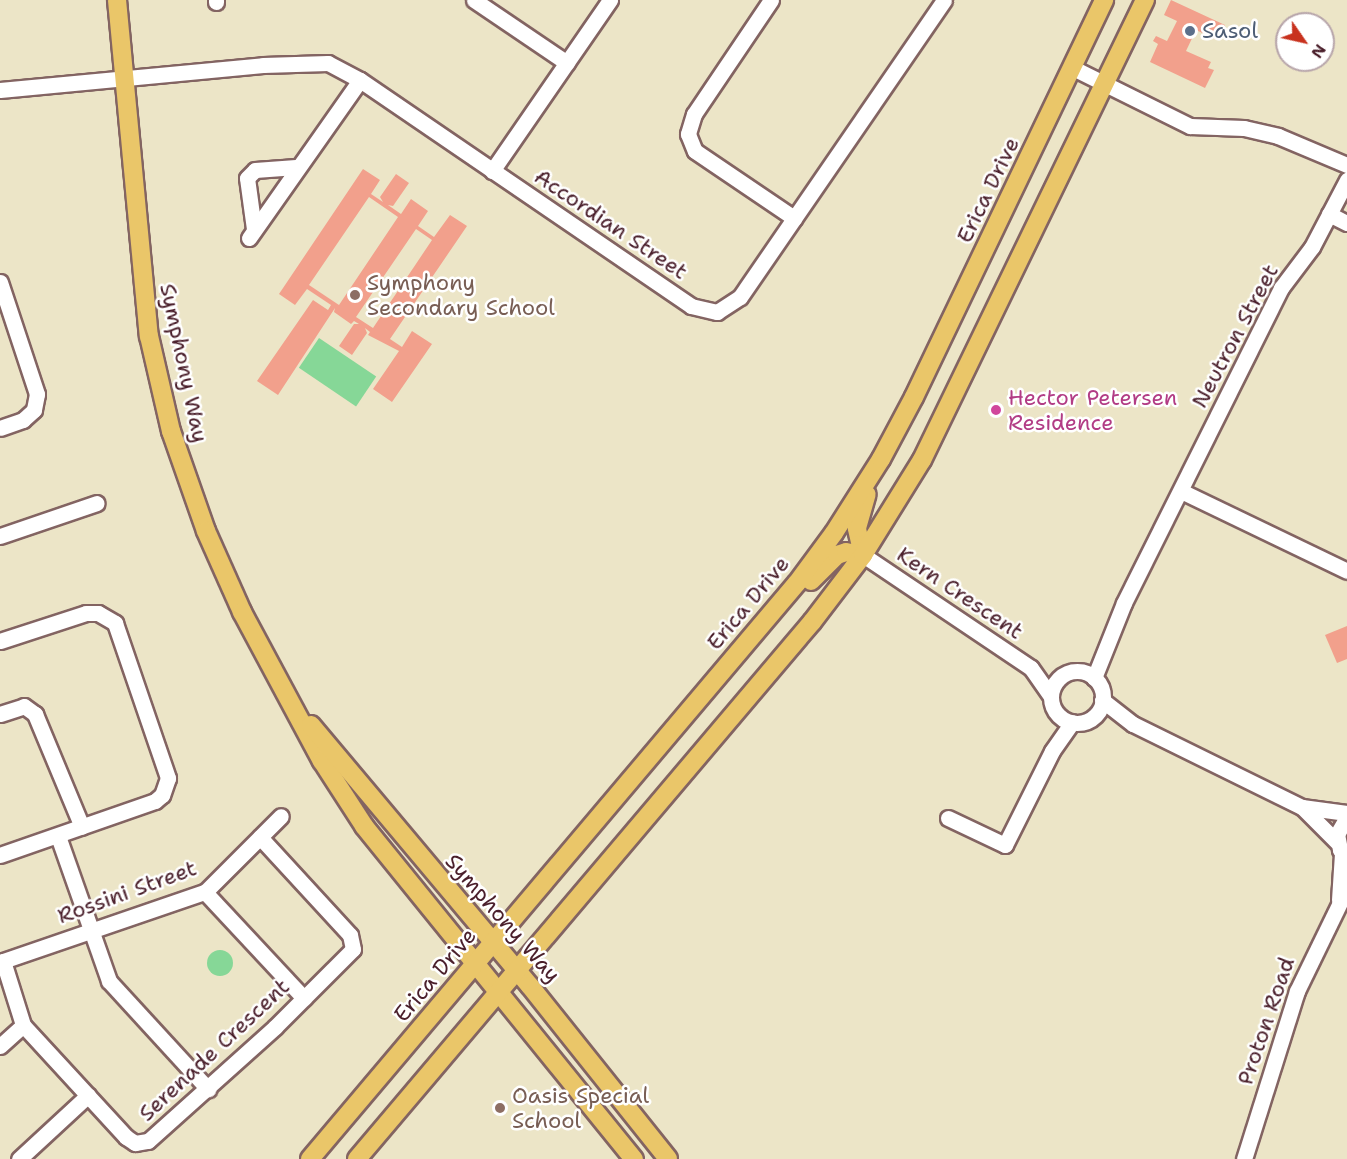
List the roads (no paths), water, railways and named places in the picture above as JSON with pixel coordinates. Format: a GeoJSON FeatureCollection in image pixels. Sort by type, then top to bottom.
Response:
{"type":"FeatureCollection","features":[{"type":"Feature","properties":{"kind":"main road","name":"Symphony Way"},"geometry":{"type":"LineString","coordinates":[[117,0],[141,282],[171,432],[206,531],[242,612],[298,710],[322,761],[364,826],[475,966],[634,1159]]}},
{"type":"Feature","properties":{"kind":"main road","name":"Erica Drive"},"geometry":{"type":"LineString","coordinates":[[310,1159],[797,583],[881,459],[1073,68],[1104,0]]}},
{"type":"Feature","properties":{"kind":"main road"},"geometry":{"type":"LineString","coordinates":[[357,1159],[812,622],[864,555],[922,460],[1145,0]]}},
{"type":"Feature","properties":{"kind":"main road"},"geometry":{"type":"LineString","coordinates":[[864,555],[857,528],[860,509],[881,459]]}},
{"type":"Feature","properties":{"kind":"main road"},"geometry":{"type":"LineString","coordinates":[[718,676],[773,625],[829,561],[846,552],[864,555]]}},
{"type":"Feature","properties":{"kind":"main road","name":"Symphony Way"},"geometry":{"type":"LineString","coordinates":[[298,710],[516,970],[668,1159]]}},
{"type":"Feature","properties":{"kind":"street"},"geometry":{"type":"LineString","coordinates":[[474,0],[567,63]]}},
{"type":"Feature","properties":{"kind":"street"},"geometry":{"type":"LineString","coordinates":[[492,171],[610,0]]}},
{"type":"Feature","properties":{"kind":"street"},"geometry":{"type":"LineString","coordinates":[[771,0],[694,114],[688,134],[695,150],[795,218]]}},
{"type":"Feature","properties":{"kind":"street","name":"Accordian Street"},"geometry":{"type":"LineString","coordinates":[[0,90],[319,62],[335,66],[691,306],[706,312],[723,310],[735,303],[944,0]]}},
{"type":"Feature","properties":{"kind":"street"},"geometry":{"type":"LineString","coordinates":[[1073,68],[1190,126],[1244,128],[1278,136],[1347,165]]}},
{"type":"Feature","properties":{"kind":"street"},"geometry":{"type":"LineString","coordinates":[[296,167],[255,170],[247,178],[252,234],[296,167],[360,81]]}},
{"type":"Feature","properties":{"kind":"street","name":"Neutron Street"},"geometry":{"type":"LineString","coordinates":[[1094,678],[1124,603],[1281,288],[1312,247],[1347,180]]}},
{"type":"Feature","properties":{"kind":"street"},"geometry":{"type":"LineString","coordinates":[[1329,214],[1347,223]]}},
{"type":"Feature","properties":{"kind":"street"},"geometry":{"type":"LineString","coordinates":[[0,282],[37,394],[34,410],[23,420],[0,429]]}},
{"type":"Feature","properties":{"kind":"street"},"geometry":{"type":"LineString","coordinates":[[1181,491],[1347,571]]}},
{"type":"Feature","properties":{"kind":"street"},"geometry":{"type":"LineString","coordinates":[[0,536],[97,503]]}},
{"type":"Feature","properties":{"kind":"street","name":"Kern Crescent"},"geometry":{"type":"LineString","coordinates":[[864,555],[1031,668],[1053,703]]}},
{"type":"Feature","properties":{"kind":"street"},"geometry":{"type":"LineString","coordinates":[[0,641],[86,613],[106,616],[120,631],[167,771],[167,786],[154,801],[0,855]]}},
{"type":"Feature","properties":{"kind":"street","name":"Neutron Street"},"geometry":{"type":"LineString","coordinates":[[1072,673],[1107,646]]}},
{"type":"Feature","properties":{"kind":"street","name":"Kern Crescent"},"geometry":{"type":"LineString","coordinates":[[1031,668],[1072,673]]}},
{"type":"Feature","properties":{"kind":"street"},"geometry":{"type":"LineString","coordinates":[[1052,751],[1055,683],[1072,673],[1094,678],[1102,700],[1133,724],[1302,807],[1347,815]]}},
{"type":"Feature","properties":{"kind":"street"},"geometry":{"type":"LineString","coordinates":[[1095,715],[1102,700]]}},
{"type":"Feature","properties":{"kind":"street"},"geometry":{"type":"LineString","coordinates":[[1053,703],[1072,723]]}},
{"type":"Feature","properties":{"kind":"street"},"geometry":{"type":"LineString","coordinates":[[0,714],[24,706],[35,714],[82,827]]}},
{"type":"Feature","properties":{"kind":"street"},"geometry":{"type":"LineString","coordinates":[[948,818],[1005,845],[1052,751],[1072,723],[1095,715],[1133,724]]}},
{"type":"Feature","properties":{"kind":"street"},"geometry":{"type":"LineString","coordinates":[[1302,807],[1342,851]]}},
{"type":"Feature","properties":{"kind":"street","name":"Proton Road"},"geometry":{"type":"LineString","coordinates":[[1244,1159],[1298,991],[1343,894],[1339,826],[1347,815]]}},
{"type":"Feature","properties":{"kind":"street","name":"Rossini Street"},"geometry":{"type":"LineString","coordinates":[[1,962],[205,892],[281,816]]}},
{"type":"Feature","properties":{"kind":"street"},"geometry":{"type":"LineString","coordinates":[[58,836],[89,931],[109,981],[208,1089]]}},
{"type":"Feature","properties":{"kind":"street","name":"Serenade Crescent"},"geometry":{"type":"LineString","coordinates":[[1,962],[23,1025],[126,1137],[141,1144],[208,1089],[350,956],[353,943],[260,837]]}},
{"type":"Feature","properties":{"kind":"street"},"geometry":{"type":"LineString","coordinates":[[205,892],[304,998]]}},
{"type":"Feature","properties":{"kind":"street"},"geometry":{"type":"LineString","coordinates":[[0,1046],[23,1025]]}},
{"type":"Feature","properties":{"kind":"street"},"geometry":{"type":"LineString","coordinates":[[19,1159],[88,1095]]}},
{"type":"Feature","properties":{"kind":"place","name":"Sasol"},"geometry":{"type":"Point","coordinates":[1190,31]}},
{"type":"Feature","properties":{"kind":"place","name":"Symphony Secondary School"},"geometry":{"type":"Point","coordinates":[355,295]}},
{"type":"Feature","properties":{"kind":"place","name":"Hector Petersen Residence"},"geometry":{"type":"Point","coordinates":[996,410]}},
{"type":"Feature","properties":{"kind":"place","name":"Oasis Special School"},"geometry":{"type":"Point","coordinates":[500,1108]}}]}
